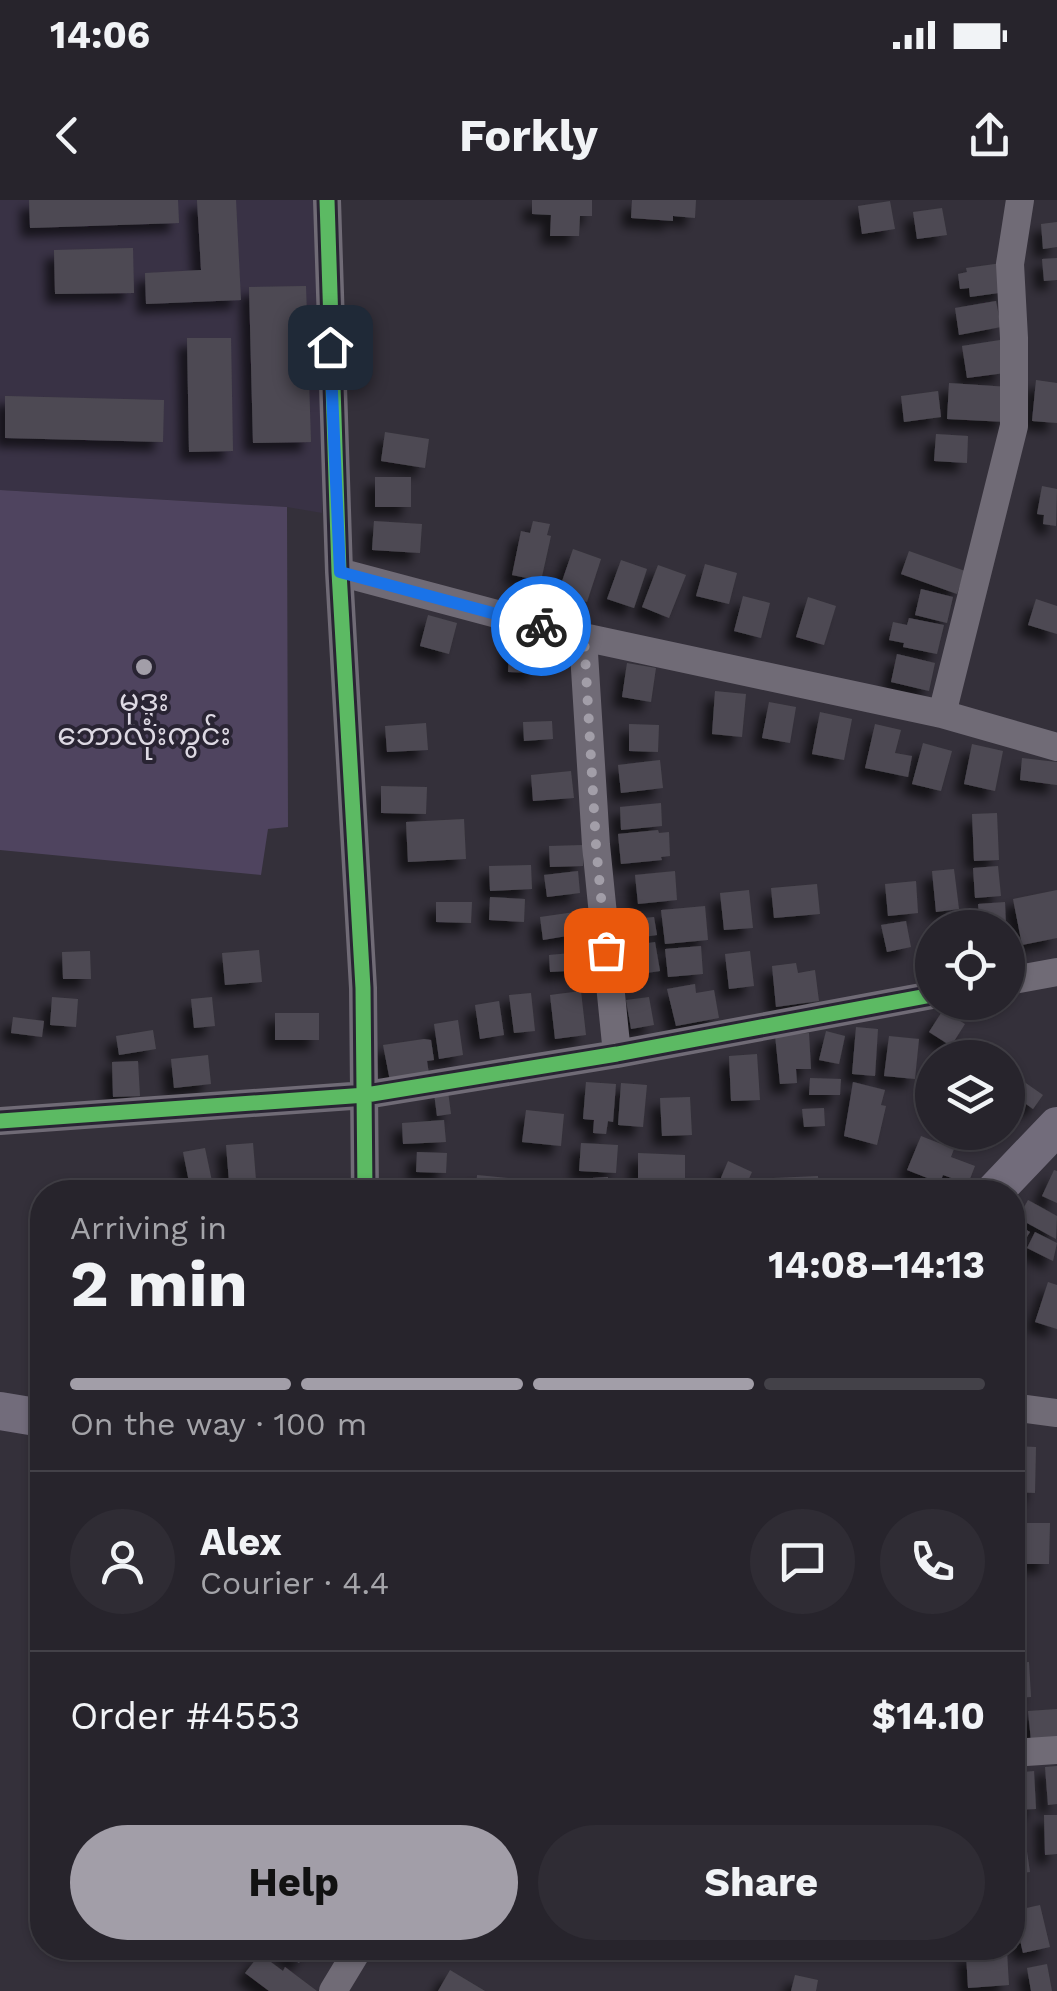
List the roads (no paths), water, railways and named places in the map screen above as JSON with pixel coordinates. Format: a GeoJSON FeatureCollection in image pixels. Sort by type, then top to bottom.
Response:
{"type":"FeatureCollection","features":[{"type":"Feature","properties":{"kind":"main road"},"geometry":{"type":"LineString","coordinates":[[1005,1180],[1057,1126]]}},
{"type":"Feature","properties":{"kind":"main road"},"geometry":{"type":"LineString","coordinates":[[0,1411],[30,1416]]}},
{"type":"Feature","properties":{"kind":"street"},"geometry":{"type":"LineString","coordinates":[[327,200],[340,572],[366,1095],[364,1180]]}},
{"type":"Feature","properties":{"kind":"street"},"geometry":{"type":"LineString","coordinates":[[942,714],[1014,426],[1010,264],[1020,200]]}},
{"type":"Feature","properties":{"kind":"street"},"geometry":{"type":"LineString","coordinates":[[340,572],[584,637],[942,714],[1057,747]]}},
{"type":"Feature","properties":{"kind":"street"},"geometry":{"type":"LineString","coordinates":[[584,637],[596,845],[616,1054]]}},
{"type":"Feature","properties":{"kind":"street"},"geometry":{"type":"LineString","coordinates":[[1025,978],[1057,972]]}},
{"type":"Feature","properties":{"kind":"street"},"geometry":{"type":"LineString","coordinates":[[0,1120],[366,1095],[616,1054],[915,998]]}},
{"type":"Feature","properties":{"kind":"street"},"geometry":{"type":"LineString","coordinates":[[1025,1409],[1057,1413]]}},
{"type":"Feature","properties":{"kind":"street"},"geometry":{"type":"LineString","coordinates":[[1025,1752],[1057,1750]]}},
{"type":"Feature","properties":{"kind":"street"},"geometry":{"type":"LineString","coordinates":[[333,1991],[352,1960]]}},
{"type":"Feature","properties":{"kind":"place","name":"မုဒူး ဘောလုံးကွင်း"},"geometry":{"type":"Point","coordinates":[144,667]}}]}
